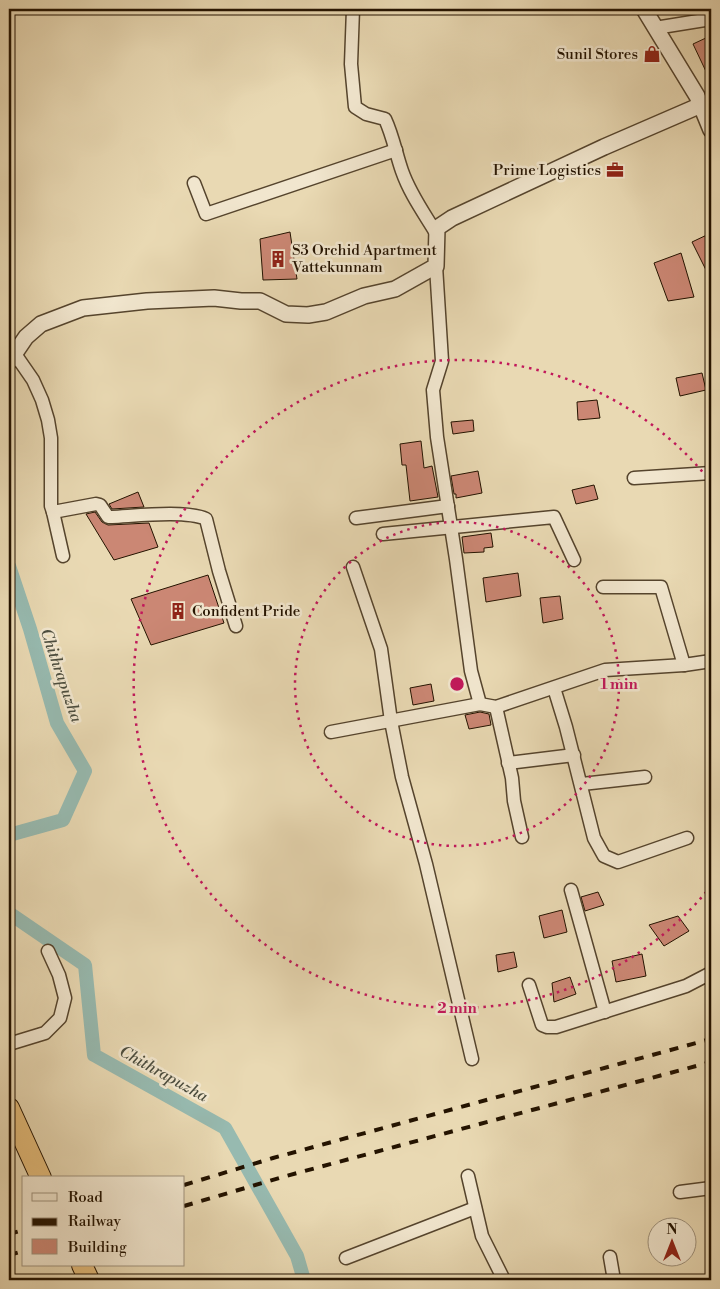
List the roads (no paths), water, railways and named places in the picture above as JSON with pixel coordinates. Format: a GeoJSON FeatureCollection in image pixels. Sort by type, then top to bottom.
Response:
{"type":"FeatureCollection","features":[{"type":"Feature","properties":{"kind":"highway"},"geometry":{"type":"LineString","coordinates":[[9,1108],[40,1176]]}},
{"type":"Feature","properties":{"kind":"highway"},"geometry":{"type":"LineString","coordinates":[[82,1266],[89,1280]]}},
{"type":"Feature","properties":{"kind":"street"},"geometry":{"type":"LineString","coordinates":[[353,9],[351,64],[355,108],[366,114],[385,119],[392,134],[402,171],[414,197],[436,233]]}},
{"type":"Feature","properties":{"kind":"street"},"geometry":{"type":"LineString","coordinates":[[644,9],[697,96],[711,130]]}},
{"type":"Feature","properties":{"kind":"street"},"geometry":{"type":"LineString","coordinates":[[655,28],[711,19]]}},
{"type":"Feature","properties":{"kind":"street"},"geometry":{"type":"LineString","coordinates":[[480,704],[471,671],[437,437],[433,390],[442,361],[436,266],[437,228],[452,218],[604,147],[701,105]]}},
{"type":"Feature","properties":{"kind":"street"},"geometry":{"type":"LineString","coordinates":[[194,183],[206,214],[396,150]]}},
{"type":"Feature","properties":{"kind":"street"},"geometry":{"type":"LineString","coordinates":[[62,556],[52,506],[51,438],[48,420],[34,380],[12,358],[26,337],[41,324],[83,308],[147,301],[214,298],[260,301],[286,314],[308,315],[326,312],[364,296],[395,289],[436,266]]}},
{"type":"Feature","properties":{"kind":"street"},"geometry":{"type":"LineString","coordinates":[[634,478],[711,473]]}},
{"type":"Feature","properties":{"kind":"street"},"geometry":{"type":"LineString","coordinates":[[53,512],[96,504],[100,505],[108,517],[163,515],[199,516],[206,519],[236,626]]}},
{"type":"Feature","properties":{"kind":"street"},"geometry":{"type":"LineString","coordinates":[[356,518],[448,506]]}},
{"type":"Feature","properties":{"kind":"street"},"geometry":{"type":"LineString","coordinates":[[383,534],[554,517],[574,560]]}},
{"type":"Feature","properties":{"kind":"street"},"geometry":{"type":"LineString","coordinates":[[353,567],[381,650],[391,721],[402,777],[426,864],[472,1059]]}},
{"type":"Feature","properties":{"kind":"street"},"geometry":{"type":"LineString","coordinates":[[603,587],[661,587],[684,665]]}},
{"type":"Feature","properties":{"kind":"street"},"geometry":{"type":"LineString","coordinates":[[331,732],[480,704],[496,707],[605,670],[684,665],[711,661]]}},
{"type":"Feature","properties":{"kind":"street"},"geometry":{"type":"LineString","coordinates":[[554,688],[582,784],[594,838],[604,856],[618,862],[687,838]]}},
{"type":"Feature","properties":{"kind":"street"},"geometry":{"type":"LineString","coordinates":[[496,707],[522,837]]}},
{"type":"Feature","properties":{"kind":"street"},"geometry":{"type":"LineString","coordinates":[[508,763],[574,755]]}},
{"type":"Feature","properties":{"kind":"street"},"geometry":{"type":"LineString","coordinates":[[582,784],[645,777]]}},
{"type":"Feature","properties":{"kind":"street"},"geometry":{"type":"LineString","coordinates":[[571,890],[605,1012]]}},
{"type":"Feature","properties":{"kind":"street"},"geometry":{"type":"LineString","coordinates":[[9,1044],[45,1033],[60,1018],[64,998],[59,975],[48,951]]}},
{"type":"Feature","properties":{"kind":"street"},"geometry":{"type":"LineString","coordinates":[[529,985],[541,1023],[543,1026],[556,1027],[686,986],[711,974]]}},
{"type":"Feature","properties":{"kind":"street"},"geometry":{"type":"LineString","coordinates":[[468,1176],[482,1236],[504,1280]]}},
{"type":"Feature","properties":{"kind":"street"},"geometry":{"type":"LineString","coordinates":[[680,1192],[711,1188]]}},
{"type":"Feature","properties":{"kind":"street"},"geometry":{"type":"LineString","coordinates":[[346,1258],[475,1208]]}},
{"type":"Feature","properties":{"kind":"street"},"geometry":{"type":"LineString","coordinates":[[610,1257],[614,1280]]}},
{"type":"Feature","properties":{"kind":"waterway","name":"Chithrapuzha"},"geometry":{"type":"LineString","coordinates":[[9,566],[30,629],[57,723],[85,771],[63,820],[9,835]]}},
{"type":"Feature","properties":{"kind":"waterway","name":"Chithrapuzha"},"geometry":{"type":"LineString","coordinates":[[9,913],[85,965],[94,1055],[225,1128],[297,1256],[304,1280]]}},
{"type":"Feature","properties":{"kind":"railway"},"geometry":{"type":"LineString","coordinates":[[185,1185],[273,1158],[711,1039]]}},
{"type":"Feature","properties":{"kind":"railway"},"geometry":{"type":"LineString","coordinates":[[185,1206],[286,1176],[711,1062]]}},
{"type":"Feature","properties":{"kind":"railway"},"geometry":{"type":"LineString","coordinates":[[9,1234],[22,1231]]}},
{"type":"Feature","properties":{"kind":"railway"},"geometry":{"type":"LineString","coordinates":[[9,1255],[22,1252]]}},
{"type":"Feature","properties":{"kind":"place","name":"Sunil Stores"},"geometry":{"type":"Point","coordinates":[652,54]}},
{"type":"Feature","properties":{"kind":"place","name":"Prime Logistics"},"geometry":{"type":"Point","coordinates":[615,170]}},
{"type":"Feature","properties":{"kind":"place","name":"S3 Orchid Apartment Vattekunnam"},"geometry":{"type":"Point","coordinates":[278,259]}},
{"type":"Feature","properties":{"kind":"place","name":"Confident Pride"},"geometry":{"type":"Point","coordinates":[178,611]}}]}
